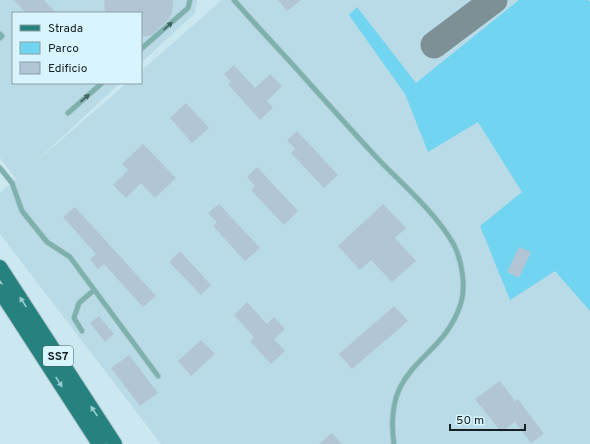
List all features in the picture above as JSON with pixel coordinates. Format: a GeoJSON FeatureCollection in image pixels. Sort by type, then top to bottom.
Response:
{"type":"FeatureCollection","features":[{"type":"Feature","properties":{"kind":"main road","name":"SS7"},"geometry":{"type":"LineString","coordinates":[[0,267],[115,444]]}},
{"type":"Feature","properties":{"kind":"main road","name":"SS7"},"geometry":{"type":"LineString","coordinates":[[0,291],[99,444]]}},
{"type":"Feature","properties":{"kind":"lane"},"geometry":{"type":"LineString","coordinates":[[142,48],[188,8],[190,0]]}},
{"type":"Feature","properties":{"kind":"lane"},"geometry":{"type":"LineString","coordinates":[[234,0],[368,148],[437,221],[454,245],[459,258],[463,286],[462,302],[456,317],[446,333],[411,369],[399,388],[394,403],[394,444]]}},
{"type":"Feature","properties":{"kind":"lane"},"geometry":{"type":"LineString","coordinates":[[0,34],[2,36],[0,38]]}},
{"type":"Feature","properties":{"kind":"lane"},"geometry":{"type":"LineString","coordinates":[[68,113],[101,84]]}},
{"type":"Feature","properties":{"kind":"lane"},"geometry":{"type":"LineString","coordinates":[[0,168],[12,183],[22,211],[47,242],[70,257],[158,376]]}},
{"type":"Feature","properties":{"kind":"lane"},"geometry":{"type":"LineString","coordinates":[[82,331],[74,318],[79,303],[94,290]]}},
{"type":"Feature","properties":{"kind":"shaded area"},"geometry":{"type":"Polygon","coordinates":[[[0,0],[197,0],[195,13],[142,62],[142,12],[12,12],[12,84],[119,84],[30,167],[126,84],[142,84],[142,70],[222,0],[590,0],[590,444],[161,444],[0,234],[0,193],[16,179],[0,158],[0,0]]]}},
{"type":"Feature","properties":{"kind":"green space"},"geometry":{"type":"Polygon","coordinates":[[[519,0],[588,0],[590,2],[590,311],[555,271],[510,300],[480,226],[522,192],[478,122],[428,152],[405,94],[349,15],[357,7],[416,83],[519,0]]]}},
{"type":"Feature","properties":{"kind":"building"},"geometry":{"type":"Polygon","coordinates":[[[14,0],[44,0],[55,12],[25,12],[14,0]]]}},
{"type":"Feature","properties":{"kind":"building"},"geometry":{"type":"Polygon","coordinates":[[[104,0],[173,0],[172,13],[169,19],[152,35],[142,37],[142,12],[105,12],[104,0]]]}},
{"type":"Feature","properties":{"kind":"building"},"geometry":{"type":"Polygon","coordinates":[[[278,0],[301,0],[287,11],[278,0]]]}},
{"type":"Feature","properties":{"kind":"building"},"geometry":{"type":"Polygon","coordinates":[[[234,65],[255,88],[270,74],[282,86],[267,101],[273,108],[260,120],[228,84],[231,82],[224,74],[234,65]]]}},
{"type":"Feature","properties":{"kind":"building"},"geometry":{"type":"Polygon","coordinates":[[[186,103],[209,128],[192,143],[170,118],[186,103]]]}},
{"type":"Feature","properties":{"kind":"building"},"geometry":{"type":"Polygon","coordinates":[[[297,131],[338,175],[324,188],[291,153],[295,149],[287,140],[297,131]]]}},
{"type":"Feature","properties":{"kind":"building"},"geometry":{"type":"Polygon","coordinates":[[[143,144],[176,178],[155,198],[141,183],[126,198],[113,185],[128,170],[122,164],[143,144]]]}},
{"type":"Feature","properties":{"kind":"building"},"geometry":{"type":"Polygon","coordinates":[[[257,167],[298,211],[284,225],[251,190],[255,186],[247,177],[257,167]]]}},
{"type":"Feature","properties":{"kind":"building"},"geometry":{"type":"Polygon","coordinates":[[[219,204],[260,248],[245,261],[213,226],[217,222],[208,213],[219,204]]]}},
{"type":"Feature","properties":{"kind":"building"},"geometry":{"type":"Polygon","coordinates":[[[383,204],[406,228],[395,238],[416,261],[392,282],[371,260],[360,270],[338,246],[383,204]]]}},
{"type":"Feature","properties":{"kind":"building"},"geometry":{"type":"Polygon","coordinates":[[[75,207],[156,296],[143,307],[104,264],[98,269],[90,259],[96,254],[63,217],[75,207]]]}},
{"type":"Feature","properties":{"kind":"building"},"geometry":{"type":"Polygon","coordinates":[[[519,247],[531,252],[519,278],[507,272],[519,247]]]}},
{"type":"Feature","properties":{"kind":"building"},"geometry":{"type":"Polygon","coordinates":[[[180,251],[211,285],[201,295],[169,262],[180,251]]]}},
{"type":"Feature","properties":{"kind":"building"},"geometry":{"type":"Polygon","coordinates":[[[247,302],[267,324],[274,317],[285,329],[274,339],[285,351],[271,364],[250,341],[254,337],[234,315],[247,302]]]}},
{"type":"Feature","properties":{"kind":"building"},"geometry":{"type":"Polygon","coordinates":[[[394,306],[408,321],[352,369],[339,354],[394,306]]]}},
{"type":"Feature","properties":{"kind":"building"},"geometry":{"type":"Polygon","coordinates":[[[99,316],[114,334],[105,342],[90,323],[99,316]]]}},
{"type":"Feature","properties":{"kind":"building"},"geometry":{"type":"Polygon","coordinates":[[[201,340],[215,354],[191,376],[178,361],[201,340]]]}},
{"type":"Feature","properties":{"kind":"building"},"geometry":{"type":"Polygon","coordinates":[[[129,355],[158,393],[140,406],[111,368],[129,355]]]}},
{"type":"Feature","properties":{"kind":"building"},"geometry":{"type":"Polygon","coordinates":[[[500,381],[515,401],[518,399],[544,434],[531,443],[515,422],[501,432],[475,399],[500,381]]]}},
{"type":"Feature","properties":{"kind":"building"},"geometry":{"type":"Polygon","coordinates":[[[332,433],[342,444],[319,444],[332,433]]]}},
{"type":"Feature","properties":{"kind":"taxiway"},"geometry":{"type":"LineString","coordinates":[[434,45],[494,0]]}}]}
